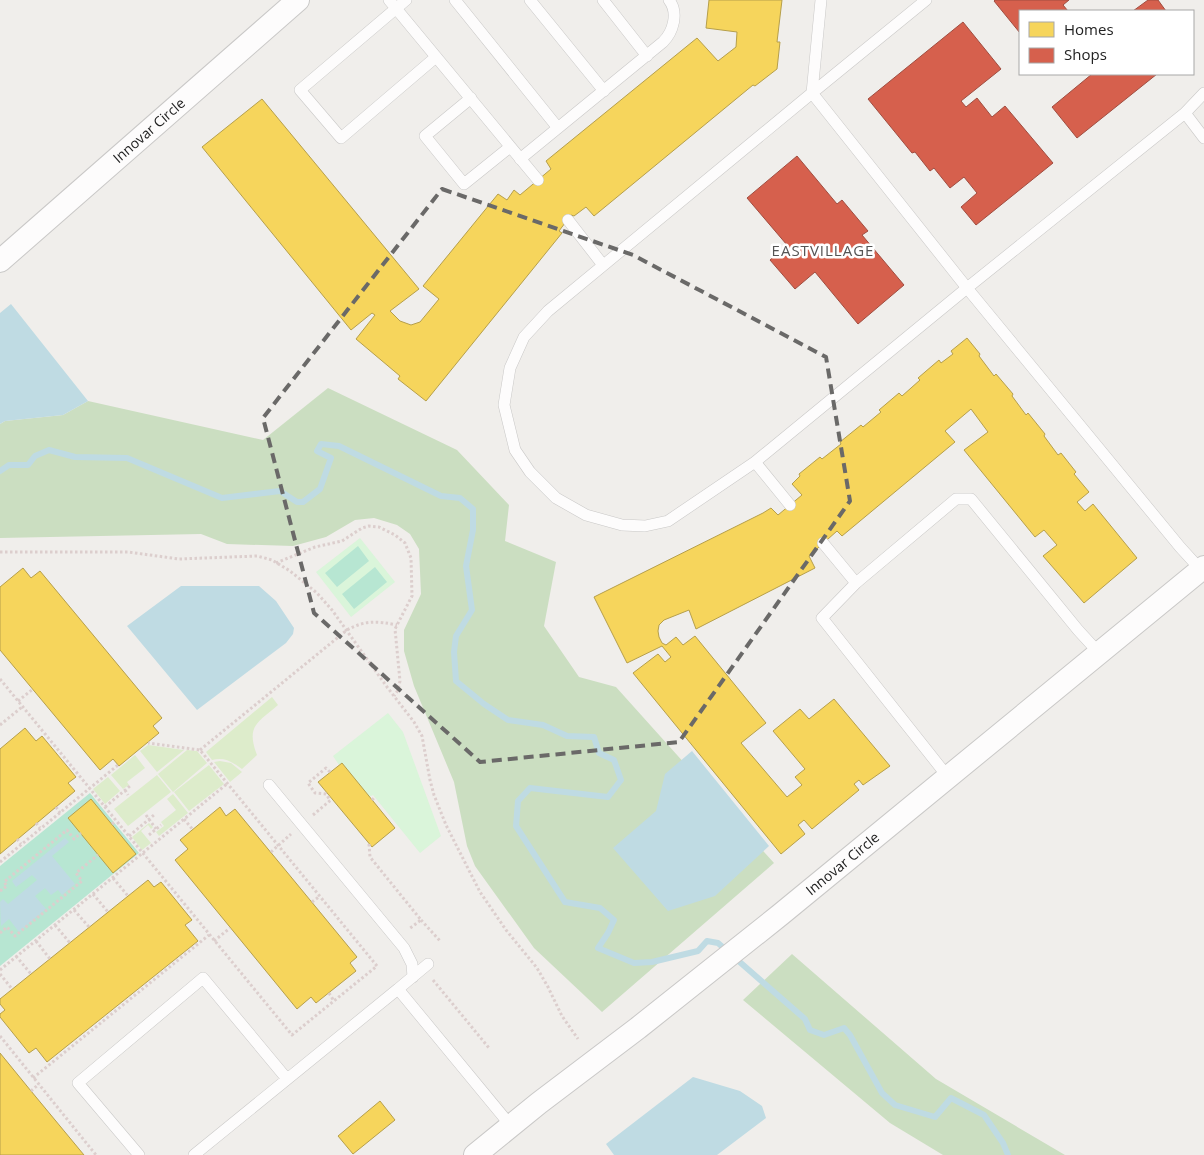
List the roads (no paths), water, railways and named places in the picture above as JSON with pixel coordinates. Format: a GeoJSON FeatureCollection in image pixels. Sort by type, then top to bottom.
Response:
{"type":"FeatureCollection","features":[{"type":"Feature","properties":{"kind":"street","name":"Innovar Circle"},"geometry":{"type":"LineString","coordinates":[[0,261],[298,0]]}},
{"type":"Feature","properties":{"kind":"street","name":"Innovar Circle"},"geometry":{"type":"LineString","coordinates":[[475,1155],[780,915],[1203,570]]}},
{"type":"Feature","properties":{"kind":"lane"},"geometry":{"type":"LineString","coordinates":[[406,0],[392,4],[300,90],[340,138],[436,57]]}},
{"type":"Feature","properties":{"kind":"lane"},"geometry":{"type":"LineString","coordinates":[[456,0],[558,128]]}},
{"type":"Feature","properties":{"kind":"lane"},"geometry":{"type":"LineString","coordinates":[[530,0],[604,91]]}},
{"type":"Feature","properties":{"kind":"lane"},"geometry":{"type":"LineString","coordinates":[[603,0],[647,56]]}},
{"type":"Feature","properties":{"kind":"lane"},"geometry":{"type":"LineString","coordinates":[[821,0],[812,93],[967,288],[1203,570]]}},
{"type":"Feature","properties":{"kind":"lane"},"geometry":{"type":"LineString","coordinates":[[926,0],[548,311],[524,337],[510,368],[504,404],[515,450],[530,472],[556,498],[586,515],[622,525],[645,526],[668,521],[755,462],[967,288],[1185,113],[1204,93]]}},
{"type":"Feature","properties":{"kind":"lane"},"geometry":{"type":"LineString","coordinates":[[520,158],[664,42],[671,34],[674,22],[671,1]]}},
{"type":"Feature","properties":{"kind":"lane"},"geometry":{"type":"LineString","coordinates":[[392,4],[538,180]]}},
{"type":"Feature","properties":{"kind":"lane"},"geometry":{"type":"LineString","coordinates":[[470,98],[425,136],[464,184],[510,147]]}},
{"type":"Feature","properties":{"kind":"lane"},"geometry":{"type":"LineString","coordinates":[[1185,113],[1204,138]]}},
{"type":"Feature","properties":{"kind":"lane"},"geometry":{"type":"LineString","coordinates":[[568,220],[604,265]]}},
{"type":"Feature","properties":{"kind":"lane"},"geometry":{"type":"LineString","coordinates":[[755,462],[790,505]]}},
{"type":"Feature","properties":{"kind":"lane"},"geometry":{"type":"LineString","coordinates":[[948,777],[822,618],[856,582],[956,499],[971,499],[1099,653]]}},
{"type":"Feature","properties":{"kind":"lane"},"geometry":{"type":"LineString","coordinates":[[823,543],[856,582]]}},
{"type":"Feature","properties":{"kind":"lane"},"geometry":{"type":"LineString","coordinates":[[269,785],[404,948],[412,964],[413,977]]}},
{"type":"Feature","properties":{"kind":"lane"},"geometry":{"type":"LineString","coordinates":[[194,1155],[428,964]]}},
{"type":"Feature","properties":{"kind":"lane"},"geometry":{"type":"LineString","coordinates":[[139,1155],[78,1083],[203,978],[287,1079]]}},
{"type":"Feature","properties":{"kind":"lane"},"geometry":{"type":"LineString","coordinates":[[398,989],[511,1126]]}},
{"type":"Feature","properties":{"kind":"water"},"geometry":{"type":"Polygon","coordinates":[[[11,304],[88,401],[63,415],[5,421],[0,424],[0,313],[11,304]]]}},
{"type":"Feature","properties":{"kind":"water"},"geometry":{"type":"Polygon","coordinates":[[[181,586],[259,586],[276,601],[294,628],[293,634],[286,643],[197,710],[127,626],[181,586]]]}},
{"type":"Feature","properties":{"kind":"water"},"geometry":{"type":"Polygon","coordinates":[[[692,751],[769,846],[715,896],[668,911],[613,848],[656,811],[665,774],[692,751]]]}},
{"type":"Feature","properties":{"kind":"water"},"geometry":{"type":"Polygon","coordinates":[[[65,838],[69,842],[52,856],[75,884],[62,895],[58,890],[51,895],[45,888],[35,896],[46,909],[19,932],[9,919],[1,926],[0,902],[3,899],[8,904],[37,880],[32,875],[16,887],[12,881],[65,838]]]}},
{"type":"Feature","properties":{"kind":"water"},"geometry":{"type":"Polygon","coordinates":[[[693,1077],[740,1091],[762,1106],[766,1118],[717,1155],[614,1155],[606,1144],[693,1077]]]}},
{"type":"Feature","properties":{"kind":"waterway"},"geometry":{"type":"LineString","coordinates":[[0,471],[9,465],[28,465],[35,456],[49,450],[75,457],[127,458],[222,498],[280,491],[297,502],[303,502],[320,489],[331,458],[317,451],[321,444],[339,446],[441,496],[460,498],[473,509],[473,530],[466,566],[472,610],[456,636],[454,652],[456,681],[484,704],[508,720],[543,725],[567,736],[594,737],[599,753],[614,760],[621,780],[608,797],[530,788],[518,801],[516,826],[565,902],[600,908],[614,920],[598,948],[634,963],[652,962],[698,951],[707,941],[718,943],[805,1019],[810,1030],[824,1035],[844,1028],[850,1035],[882,1093],[895,1105],[935,1117],[951,1098],[984,1115],[1003,1143],[1008,1155]]}},
{"type":"Feature","properties":{"kind":"district","name":"EASTVILLAGE"},"geometry":{"type":"Point","coordinates":[823,251]}}]}
